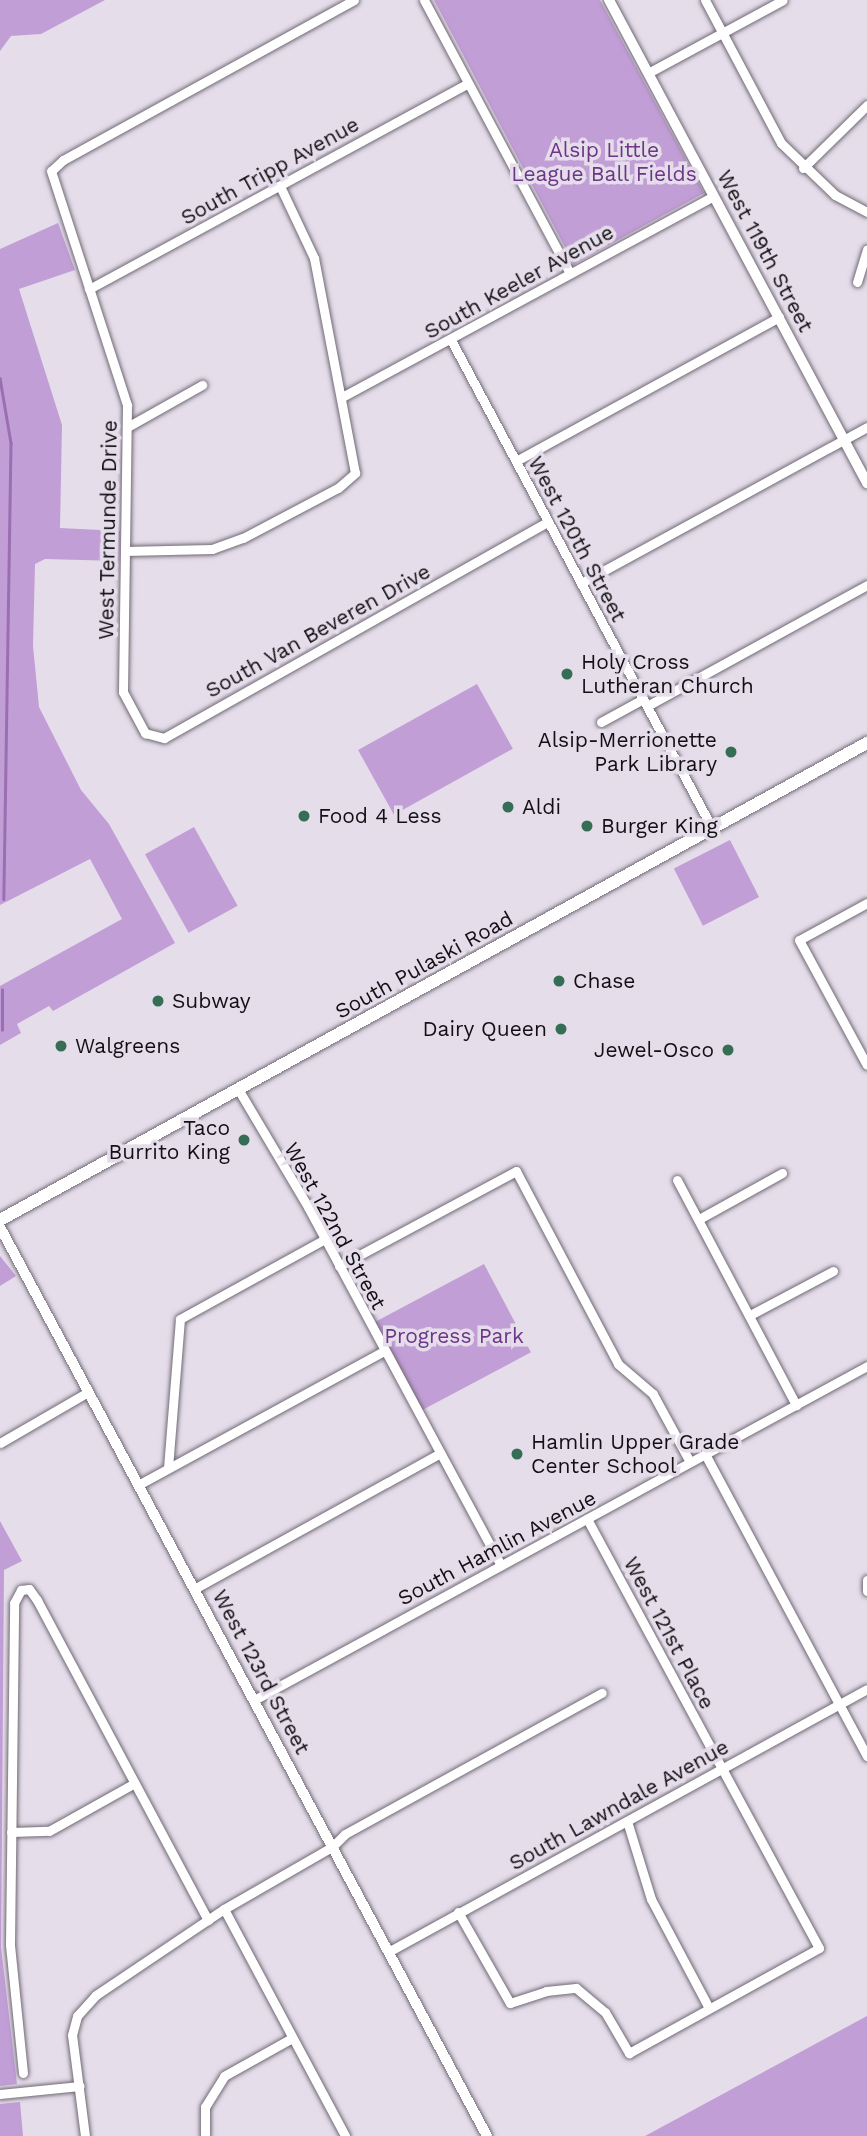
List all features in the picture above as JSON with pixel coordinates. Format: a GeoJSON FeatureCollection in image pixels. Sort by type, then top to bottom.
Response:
{"type":"FeatureCollection","features":[{"type":"Feature","properties":{"kind":"main road","name":"South Pulaski Road"},"geometry":{"type":"LineString","coordinates":[[0,1220],[867,743]]}},
{"type":"Feature","properties":{"kind":"street","name":"West Termunde Drive"},"geometry":{"type":"LineString","coordinates":[[123,692],[129,426],[121,381],[51,171],[63,160],[354,0]]}},
{"type":"Feature","properties":{"kind":"street"},"geometry":{"type":"LineString","coordinates":[[424,0],[570,274]]}},
{"type":"Feature","properties":{"kind":"street","name":"West 119th Street"},"geometry":{"type":"LineString","coordinates":[[609,0],[867,483]]}},
{"type":"Feature","properties":{"kind":"street"},"geometry":{"type":"LineString","coordinates":[[705,0],[781,143],[803,168],[835,195],[867,212]]}},
{"type":"Feature","properties":{"kind":"street"},"geometry":{"type":"LineString","coordinates":[[648,73],[783,0]]}},
{"type":"Feature","properties":{"kind":"street","name":"South Tripp Avenue"},"geometry":{"type":"LineString","coordinates":[[89,289],[468,83]]}},
{"type":"Feature","properties":{"kind":"street"},"geometry":{"type":"LineString","coordinates":[[803,168],[867,105]]}},
{"type":"Feature","properties":{"kind":"street"},"geometry":{"type":"LineString","coordinates":[[125,551],[212,549],[243,538],[338,488],[355,473],[314,258],[280,186]]}},
{"type":"Feature","properties":{"kind":"street","name":"South Keeler Avenue"},"geometry":{"type":"LineString","coordinates":[[342,397],[713,196]]}},
{"type":"Feature","properties":{"kind":"street"},"geometry":{"type":"LineString","coordinates":[[857,282],[867,250]]}},
{"type":"Feature","properties":{"kind":"street"},"geometry":{"type":"LineString","coordinates":[[516,461],[779,317]]}},
{"type":"Feature","properties":{"kind":"street","name":"West 120th Street"},"geometry":{"type":"LineString","coordinates":[[451,340],[712,828]]}},
{"type":"Feature","properties":{"kind":"street"},"geometry":{"type":"LineString","coordinates":[[129,426],[202,386]]}},
{"type":"Feature","properties":{"kind":"street"},"geometry":{"type":"LineString","coordinates":[[581,583],[867,427]]}},
{"type":"Feature","properties":{"kind":"street","name":"South Van Beveren Drive"},"geometry":{"type":"LineString","coordinates":[[123,692],[145,733],[164,738],[548,522]]}},
{"type":"Feature","properties":{"kind":"street"},"geometry":{"type":"LineString","coordinates":[[601,722],[645,702],[867,585]]}},
{"type":"Feature","properties":{"kind":"street"},"geometry":{"type":"LineString","coordinates":[[866,1059],[799,940],[867,903]]}},
{"type":"Feature","properties":{"kind":"street","name":"West 122nd Street"},"geometry":{"type":"LineString","coordinates":[[238,1088],[325,1239],[501,1565]]}},
{"type":"Feature","properties":{"kind":"street"},"geometry":{"type":"LineString","coordinates":[[339,1266],[516,1171],[618,1364],[653,1394],[690,1462]]}},
{"type":"Feature","properties":{"kind":"street"},"geometry":{"type":"LineString","coordinates":[[699,1219],[782,1173]]}},
{"type":"Feature","properties":{"kind":"street"},"geometry":{"type":"LineString","coordinates":[[677,1180],[796,1405]]}},
{"type":"Feature","properties":{"kind":"street","name":"West 123rd Street"},"geometry":{"type":"LineString","coordinates":[[0,1227],[487,2136]]}},
{"type":"Feature","properties":{"kind":"street"},"geometry":{"type":"LineString","coordinates":[[168,1468],[180,1319],[325,1239]]}},
{"type":"Feature","properties":{"kind":"street"},"geometry":{"type":"LineString","coordinates":[[750,1315],[833,1270]]}},
{"type":"Feature","properties":{"kind":"street"},"geometry":{"type":"LineString","coordinates":[[138,1485],[384,1351]]}},
{"type":"Feature","properties":{"kind":"street","name":"South Hamlin Avenue"},"geometry":{"type":"LineString","coordinates":[[254,1700],[867,1366]]}},
{"type":"Feature","properties":{"kind":"street"},"geometry":{"type":"LineString","coordinates":[[0,1443],[88,1392]]}},
{"type":"Feature","properties":{"kind":"street"},"geometry":{"type":"LineString","coordinates":[[194,1589],[440,1453]]}},
{"type":"Feature","properties":{"kind":"street"},"geometry":{"type":"LineString","coordinates":[[705,1454],[867,1756]]}},
{"type":"Feature","properties":{"kind":"street","name":"West 121st Place"},"geometry":{"type":"LineString","coordinates":[[587,1519],[819,1948],[709,2006]]}},
{"type":"Feature","properties":{"kind":"street"},"geometry":{"type":"LineString","coordinates":[[867,1580],[867,1591]]}},
{"type":"Feature","properties":{"kind":"street"},"geometry":{"type":"LineString","coordinates":[[23,2073],[10,1945],[14,1603],[21,1590],[29,1590],[37,1600],[208,1920]]}},
{"type":"Feature","properties":{"kind":"street","name":"South Lawndale Avenue"},"geometry":{"type":"LineString","coordinates":[[388,1952],[867,1689]]}},
{"type":"Feature","properties":{"kind":"street"},"geometry":{"type":"LineString","coordinates":[[85,2136],[72,2035],[77,2016],[96,1995],[224,1909],[332,1847],[345,1833],[602,1693]]}},
{"type":"Feature","properties":{"kind":"street"},"geometry":{"type":"LineString","coordinates":[[11,1832],[50,1830],[135,1783]]}},
{"type":"Feature","properties":{"kind":"street"},"geometry":{"type":"LineString","coordinates":[[458,1912],[510,2003],[546,1991],[576,1988],[605,2012],[629,2053],[709,2006],[651,1899],[627,1821]]}},
{"type":"Feature","properties":{"kind":"street"},"geometry":{"type":"LineString","coordinates":[[224,1909],[345,2136]]}},
{"type":"Feature","properties":{"kind":"street"},"geometry":{"type":"LineString","coordinates":[[205,2136],[205,2107],[224,2076],[292,2038]]}},
{"type":"Feature","properties":{"kind":"street"},"geometry":{"type":"LineString","coordinates":[[0,2094],[80,2086]]}},
{"type":"Feature","properties":{"kind":"green space"},"geometry":{"type":"Polygon","coordinates":[[[0,0],[105,0],[41,34],[11,36],[0,51],[0,0]]]}},
{"type":"Feature","properties":{"kind":"green space","name":"Alsip Little League Ball Fields"},"geometry":{"type":"Polygon","coordinates":[[[434,0],[600,0],[704,193],[574,264],[434,0]]]}},
{"type":"Feature","properties":{"kind":"green space"},"geometry":{"type":"Polygon","coordinates":[[[58,223],[75,270],[19,289],[62,425],[60,528],[120,531],[119,561],[45,559],[35,564],[33,646],[39,707],[81,790],[109,824],[175,943],[53,1011],[49,1006],[17,1024],[21,1033],[0,1045],[0,986],[122,919],[90,859],[0,905],[0,249],[58,223]]]}},
{"type":"Feature","properties":{"kind":"green space"},"geometry":{"type":"Polygon","coordinates":[[[477,684],[513,749],[394,815],[358,750],[477,684]]]}},
{"type":"Feature","properties":{"kind":"green space"},"geometry":{"type":"Polygon","coordinates":[[[194,827],[238,906],[189,933],[145,854],[194,827]]]}},
{"type":"Feature","properties":{"kind":"green space"},"geometry":{"type":"Polygon","coordinates":[[[730,840],[759,897],[703,926],[674,869],[730,840]]]}},
{"type":"Feature","properties":{"kind":"green space"},"geometry":{"type":"Polygon","coordinates":[[[0,1256],[16,1276],[0,1286],[0,1256]]]}},
{"type":"Feature","properties":{"kind":"green space","name":"Progress Park"},"geometry":{"type":"Polygon","coordinates":[[[484,1264],[531,1352],[422,1410],[375,1322],[484,1264]]]}},
{"type":"Feature","properties":{"kind":"green space"},"geometry":{"type":"Polygon","coordinates":[[[0,1521],[22,1561],[4,1570],[1,1947],[17,2084],[0,2086],[0,1521]]]}},
{"type":"Feature","properties":{"kind":"green space"},"geometry":{"type":"Polygon","coordinates":[[[867,2016],[867,2136],[645,2136],[867,2016]]]}},
{"type":"Feature","properties":{"kind":"green space"},"geometry":{"type":"Polygon","coordinates":[[[20,2102],[23,2136],[0,2136],[0,2104],[20,2102]]]}},
{"type":"Feature","properties":{"kind":"waterway"},"geometry":{"type":"LineString","coordinates":[[0,378],[11,443],[4,899]]}},
{"type":"Feature","properties":{"kind":"waterway"},"geometry":{"type":"LineString","coordinates":[[2,990],[2,1030]]}},
{"type":"Feature","properties":{"kind":"place","name":"Holy Cross Lutheran Church"},"geometry":{"type":"Point","coordinates":[567,674]}},
{"type":"Feature","properties":{"kind":"place","name":"Alsip-Merrionette Park Library"},"geometry":{"type":"Point","coordinates":[731,752]}},
{"type":"Feature","properties":{"kind":"place","name":"Aldi"},"geometry":{"type":"Point","coordinates":[508,807]}},
{"type":"Feature","properties":{"kind":"place","name":"Food 4 Less"},"geometry":{"type":"Point","coordinates":[304,816]}},
{"type":"Feature","properties":{"kind":"place","name":"Burger King"},"geometry":{"type":"Point","coordinates":[587,826]}},
{"type":"Feature","properties":{"kind":"place","name":"Chase"},"geometry":{"type":"Point","coordinates":[559,981]}},
{"type":"Feature","properties":{"kind":"place","name":"Subway"},"geometry":{"type":"Point","coordinates":[158,1001]}},
{"type":"Feature","properties":{"kind":"place","name":"Dairy Queen"},"geometry":{"type":"Point","coordinates":[561,1029]}},
{"type":"Feature","properties":{"kind":"place","name":"Walgreens"},"geometry":{"type":"Point","coordinates":[61,1046]}},
{"type":"Feature","properties":{"kind":"place","name":"Jewel-Osco"},"geometry":{"type":"Point","coordinates":[728,1050]}},
{"type":"Feature","properties":{"kind":"place","name":"Taco Burrito King"},"geometry":{"type":"Point","coordinates":[244,1140]}},
{"type":"Feature","properties":{"kind":"place","name":"Hamlin Upper Grade Center School"},"geometry":{"type":"Point","coordinates":[517,1454]}}]}
